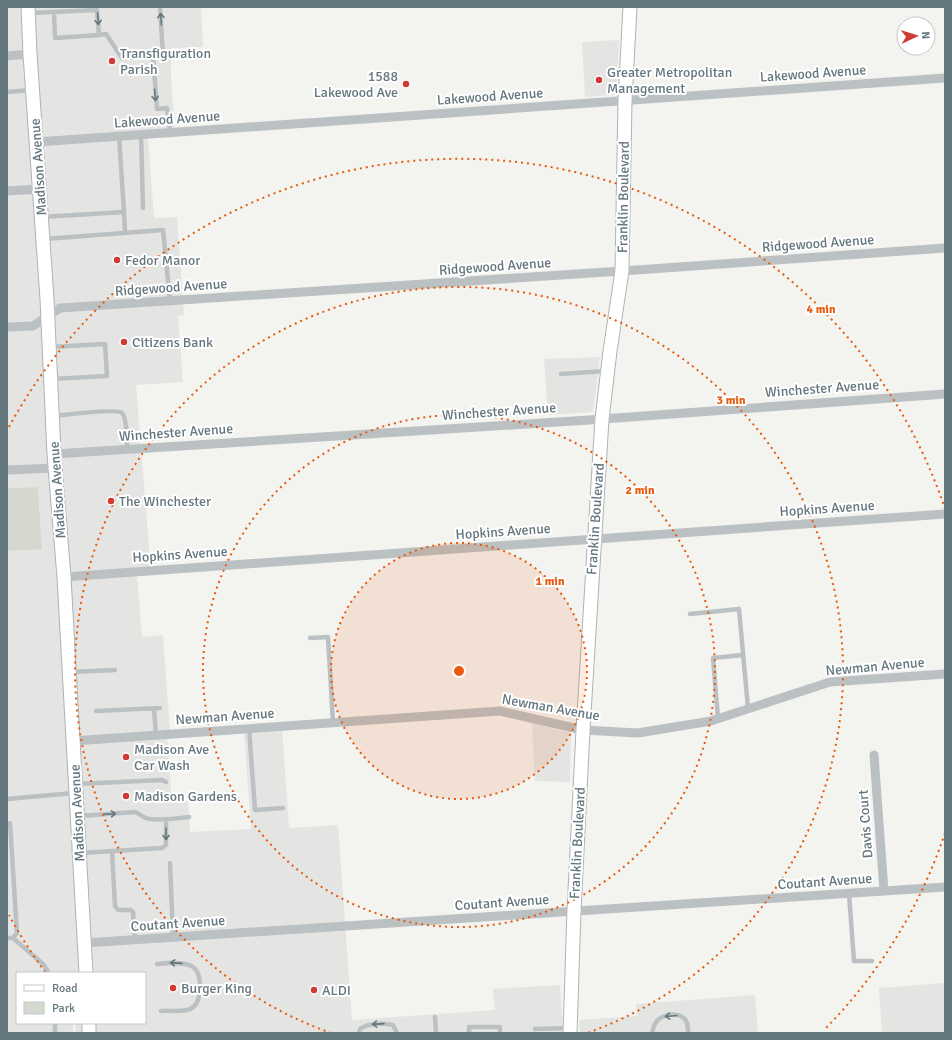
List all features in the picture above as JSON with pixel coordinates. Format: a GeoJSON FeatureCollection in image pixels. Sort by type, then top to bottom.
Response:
{"type":"FeatureCollection","features":[{"type":"Feature","properties":{"kind":"street","name":"Franklin Boulevard"},"geometry":{"type":"LineString","coordinates":[[570,1031],[583,730],[602,419],[607,371],[622,271],[625,100],[630,7]]}},
{"type":"Feature","properties":{"kind":"street","name":"Madison Avenue"},"geometry":{"type":"LineString","coordinates":[[28,10],[48,315],[54,454],[64,577],[86,972]]}},
{"type":"Feature","properties":{"kind":"street"},"geometry":{"type":"LineString","coordinates":[[7,56],[30,54]]}},
{"type":"Feature","properties":{"kind":"street","name":"Lakewood Avenue"},"geometry":{"type":"LineString","coordinates":[[36,142],[945,78]]}},
{"type":"Feature","properties":{"kind":"street"},"geometry":{"type":"LineString","coordinates":[[7,191],[40,189]]}},
{"type":"Feature","properties":{"kind":"street","name":"Ridgewood Avenue"},"geometry":{"type":"LineString","coordinates":[[7,327],[33,326],[60,308],[945,248]]}},
{"type":"Feature","properties":{"kind":"street","name":"Winchester Avenue"},"geometry":{"type":"LineString","coordinates":[[54,454],[602,419],[945,394]]}},
{"type":"Feature","properties":{"kind":"street"},"geometry":{"type":"LineString","coordinates":[[7,470],[55,468]]}},
{"type":"Feature","properties":{"kind":"street","name":"Hopkins Avenue"},"geometry":{"type":"LineString","coordinates":[[64,577],[945,514]]}},
{"type":"Feature","properties":{"kind":"street","name":"Newman Avenue"},"geometry":{"type":"LineString","coordinates":[[73,741],[500,711],[583,730],[638,733],[710,721],[830,682],[945,674]]}},
{"type":"Feature","properties":{"kind":"street","name":"Davis Court"},"geometry":{"type":"LineString","coordinates":[[874,755],[884,891]]}},
{"type":"Feature","properties":{"kind":"street","name":"Coutant Avenue"},"geometry":{"type":"LineString","coordinates":[[84,943],[173,936],[945,887]]}},
{"type":"Feature","properties":{"kind":"lane"},"geometry":{"type":"LineString","coordinates":[[54,13],[55,38],[106,34],[122,58],[164,56],[160,7]]}},
{"type":"Feature","properties":{"kind":"lane"},"geometry":{"type":"LineString","coordinates":[[28,10],[54,13],[97,10],[99,35]]}},
{"type":"Feature","properties":{"kind":"lane"},"geometry":{"type":"LineString","coordinates":[[153,56],[156,109],[167,108],[170,132]]}},
{"type":"Feature","properties":{"kind":"lane"},"geometry":{"type":"LineString","coordinates":[[7,92],[33,90]]}},
{"type":"Feature","properties":{"kind":"lane"},"geometry":{"type":"LineString","coordinates":[[140,134],[143,208]]}},
{"type":"Feature","properties":{"kind":"lane"},"geometry":{"type":"LineString","coordinates":[[118,136],[125,233]]}},
{"type":"Feature","properties":{"kind":"lane"},"geometry":{"type":"LineString","coordinates":[[42,218],[124,212]]}},
{"type":"Feature","properties":{"kind":"lane"},"geometry":{"type":"LineString","coordinates":[[43,240],[163,230],[170,301]]}},
{"type":"Feature","properties":{"kind":"lane"},"geometry":{"type":"LineString","coordinates":[[49,347],[105,344],[106,376],[51,379]]}},
{"type":"Feature","properties":{"kind":"lane"},"geometry":{"type":"LineString","coordinates":[[561,374],[607,371]]}},
{"type":"Feature","properties":{"kind":"lane"},"geometry":{"type":"LineString","coordinates":[[52,416],[119,411],[125,418],[127,449]]}},
{"type":"Feature","properties":{"kind":"lane"},"geometry":{"type":"LineString","coordinates":[[690,614],[739,609],[748,708]]}},
{"type":"Feature","properties":{"kind":"lane"},"geometry":{"type":"LineString","coordinates":[[310,638],[328,637],[333,722]]}},
{"type":"Feature","properties":{"kind":"lane"},"geometry":{"type":"LineString","coordinates":[[718,718],[713,658],[743,655]]}},
{"type":"Feature","properties":{"kind":"lane"},"geometry":{"type":"LineString","coordinates":[[69,673],[116,670]]}},
{"type":"Feature","properties":{"kind":"lane"},"geometry":{"type":"LineString","coordinates":[[96,711],[160,708]]}},
{"type":"Feature","properties":{"kind":"lane"},"geometry":{"type":"LineString","coordinates":[[154,709],[156,735]]}},
{"type":"Feature","properties":{"kind":"lane"},"geometry":{"type":"LineString","coordinates":[[249,728],[255,810],[283,808]]}},
{"type":"Feature","properties":{"kind":"lane"},"geometry":{"type":"LineString","coordinates":[[7,800],[75,788],[162,780],[166,782]]}},
{"type":"Feature","properties":{"kind":"lane"},"geometry":{"type":"LineString","coordinates":[[77,816],[135,812],[146,818],[152,819],[189,817]]}},
{"type":"Feature","properties":{"kind":"lane"},"geometry":{"type":"LineString","coordinates":[[79,853],[162,848],[166,845],[166,819]]}},
{"type":"Feature","properties":{"kind":"lane"},"geometry":{"type":"LineString","coordinates":[[10,823],[17,933],[13,938]]}},
{"type":"Feature","properties":{"kind":"lane"},"geometry":{"type":"LineString","coordinates":[[112,851],[115,906],[118,910],[131,910],[133,912],[135,940]]}},
{"type":"Feature","properties":{"kind":"lane"},"geometry":{"type":"LineString","coordinates":[[170,863],[173,936]]}},
{"type":"Feature","properties":{"kind":"lane"},"geometry":{"type":"LineString","coordinates":[[849,894],[854,961],[872,961]]}},
{"type":"Feature","properties":{"kind":"lane"},"geometry":{"type":"LineString","coordinates":[[7,938],[13,938],[43,964],[48,972]]}},
{"type":"Feature","properties":{"kind":"lane"},"geometry":{"type":"LineString","coordinates":[[157,964],[171,962],[190,964],[198,972],[200,982],[198,999],[192,1008],[185,1010],[161,1011]]}},
{"type":"Feature","properties":{"kind":"lane"},"geometry":{"type":"LineString","coordinates":[[652,1033],[659,1020],[668,1015],[675,1014],[681,1016],[687,1022],[688,1033]]}},
{"type":"Feature","properties":{"kind":"lane"},"geometry":{"type":"LineString","coordinates":[[435,1017],[436,1033]]}},
{"type":"Feature","properties":{"kind":"lane"},"geometry":{"type":"LineString","coordinates":[[359,1033],[360,1029],[364,1025],[388,1024],[393,1025],[396,1033]]}},
{"type":"Feature","properties":{"kind":"lane"},"geometry":{"type":"LineString","coordinates":[[469,1033],[469,1027],[500,1027],[500,1033]]}},
{"type":"Feature","properties":{"kind":"lane"},"geometry":{"type":"LineString","coordinates":[[535,1029],[570,1031]]}},
{"type":"Feature","properties":{"kind":"shaded area"},"geometry":{"type":"Polygon","coordinates":[[[7,7],[201,7],[203,47],[171,48],[175,135],[148,137],[154,218],[177,217],[184,315],[178,316],[183,382],[136,385],[151,573],[137,574],[142,637],[163,635],[170,731],[167,731],[172,803],[188,801],[190,832],[251,829],[244,731],[282,728],[289,828],[338,825],[352,1020],[495,1010],[493,989],[560,985],[563,1033],[76,1033],[75,1024],[146,1024],[146,972],[72,972],[72,969],[71,972],[16,972],[16,1024],[73,1024],[73,1033],[7,1033],[7,551],[42,548],[38,487],[7,488],[7,7]]]}},
{"type":"Feature","properties":{"kind":"shaded area"},"geometry":{"type":"Polygon","coordinates":[[[619,40],[616,95],[585,97],[582,42],[619,40]]]}},
{"type":"Feature","properties":{"kind":"shaded area"},"geometry":{"type":"Polygon","coordinates":[[[600,357],[593,412],[548,415],[544,359],[600,357]]]}},
{"type":"Feature","properties":{"kind":"shaded area"},"geometry":{"type":"Polygon","coordinates":[[[532,723],[571,733],[570,782],[535,781],[532,723]]]}},
{"type":"Feature","properties":{"kind":"shaded area"},"geometry":{"type":"Polygon","coordinates":[[[945,983],[945,1033],[882,1033],[879,988],[945,983]]]}},
{"type":"Feature","properties":{"kind":"shaded area"},"geometry":{"type":"Polygon","coordinates":[[[755,995],[758,1033],[580,1033],[579,1020],[637,1016],[636,1004],[755,995]]]}},
{"type":"Feature","properties":{"kind":"green space"},"geometry":{"type":"Polygon","coordinates":[[[38,487],[42,549],[7,551],[7,488],[38,487]]]}},
{"type":"Feature","properties":{"kind":"place","name":"Transfiguration Parish"},"geometry":{"type":"Point","coordinates":[112,61]}},
{"type":"Feature","properties":{"kind":"place","name":"Greater Metropolitan Management"},"geometry":{"type":"Point","coordinates":[599,80]}},
{"type":"Feature","properties":{"kind":"place","name":"1588 Lakewood Ave"},"geometry":{"type":"Point","coordinates":[406,84]}},
{"type":"Feature","properties":{"kind":"place","name":"Fedor Manor"},"geometry":{"type":"Point","coordinates":[117,260]}},
{"type":"Feature","properties":{"kind":"place","name":"Citizens Bank"},"geometry":{"type":"Point","coordinates":[124,342]}},
{"type":"Feature","properties":{"kind":"place","name":"The Winchester"},"geometry":{"type":"Point","coordinates":[111,501]}},
{"type":"Feature","properties":{"kind":"place","name":"Madison Ave Car Wash"},"geometry":{"type":"Point","coordinates":[126,757]}},
{"type":"Feature","properties":{"kind":"place","name":"Madison Gardens"},"geometry":{"type":"Point","coordinates":[126,796]}},
{"type":"Feature","properties":{"kind":"place","name":"Burger King"},"geometry":{"type":"Point","coordinates":[173,988]}},
{"type":"Feature","properties":{"kind":"place","name":"ALDI"},"geometry":{"type":"Point","coordinates":[314,990]}}]}
